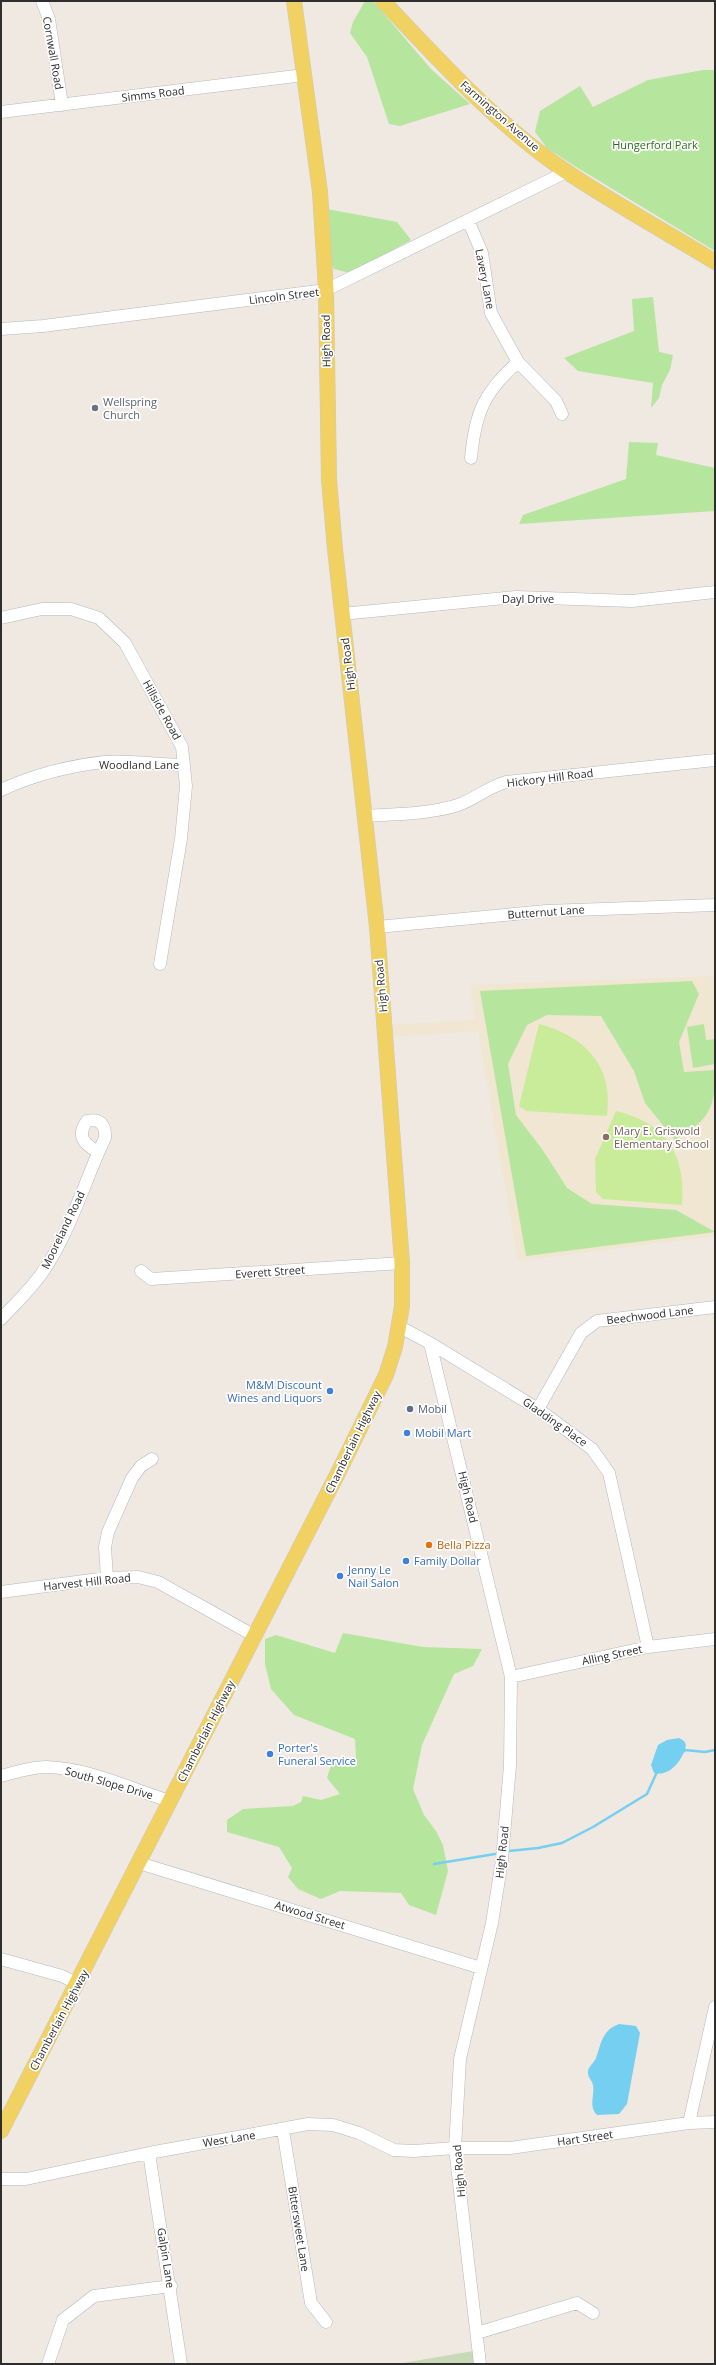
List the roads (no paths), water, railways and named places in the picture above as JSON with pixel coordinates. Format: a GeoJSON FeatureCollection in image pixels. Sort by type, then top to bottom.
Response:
{"type":"FeatureCollection","features":[{"type":"Feature","properties":{"kind":"main road","name":"High Road"},"geometry":{"type":"LineString","coordinates":[[294,1],[320,192],[326,290],[327,453],[342,614],[366,816],[376,927],[402,1263],[402,1306],[400,1327]]}},
{"type":"Feature","properties":{"kind":"main road","name":"Farmington Avenue"},"geometry":{"type":"LineString","coordinates":[[383,1],[446,68],[520,136],[566,172],[715,262]]}},
{"type":"Feature","properties":{"kind":"main road","name":"Chamberlain Highway"},"geometry":{"type":"LineString","coordinates":[[1,2131],[78,1984],[376,1396],[389,1369],[400,1327]]}},
{"type":"Feature","properties":{"kind":"street","name":"Cornwall Road"},"geometry":{"type":"LineString","coordinates":[[42,1],[49,19],[62,105]]}},
{"type":"Feature","properties":{"kind":"street","name":"Simms Road"},"geometry":{"type":"LineString","coordinates":[[1,112],[304,75]]}},
{"type":"Feature","properties":{"kind":"street","name":"Lincoln Street"},"geometry":{"type":"LineString","coordinates":[[1,329],[43,326],[326,290],[566,172]]}},
{"type":"Feature","properties":{"kind":"street","name":"Lavery Lane"},"geometry":{"type":"LineString","coordinates":[[468,220],[482,253],[491,313],[518,362],[552,396],[562,414]]}},
{"type":"Feature","properties":{"kind":"street"},"geometry":{"type":"LineString","coordinates":[[471,458],[475,424],[482,406],[491,389],[518,362]]}},
{"type":"Feature","properties":{"kind":"street","name":"Dayl Drive"},"geometry":{"type":"LineString","coordinates":[[342,614],[516,597],[632,601],[715,592]]}},
{"type":"Feature","properties":{"kind":"street","name":"Hillside Road"},"geometry":{"type":"LineString","coordinates":[[1,618],[42,609],[71,609],[99,618],[124,643],[154,694],[182,747],[186,786],[181,839],[160,964]]}},
{"type":"Feature","properties":{"kind":"street","name":"Hickory Hill Road"},"geometry":{"type":"LineString","coordinates":[[366,816],[443,809],[460,804],[490,787],[506,782],[715,760]]}},
{"type":"Feature","properties":{"kind":"street","name":"Woodland Lane"},"geometry":{"type":"LineString","coordinates":[[1,790],[17,782],[61,769],[106,762],[184,765]]}},
{"type":"Feature","properties":{"kind":"street","name":"Butternut Lane"},"geometry":{"type":"LineString","coordinates":[[376,927],[546,911],[715,904]]}},
{"type":"Feature","properties":{"kind":"street","name":"Mooreland Road"},"geometry":{"type":"LineString","coordinates":[[1,1319],[29,1290],[55,1250],[98,1152]]}},
{"type":"Feature","properties":{"kind":"street","name":"Everett Street"},"geometry":{"type":"LineString","coordinates":[[141,1271],[151,1280],[402,1263]]}},
{"type":"Feature","properties":{"kind":"street","name":"Beechwood Lane"},"geometry":{"type":"LineString","coordinates":[[538,1409],[581,1333],[597,1321],[715,1307]]}},
{"type":"Feature","properties":{"kind":"street","name":"Gladding Place"},"geometry":{"type":"LineString","coordinates":[[400,1327],[430,1343],[538,1409],[592,1448],[609,1473],[648,1647]]}},
{"type":"Feature","properties":{"kind":"street","name":"High Road"},"geometry":{"type":"LineString","coordinates":[[430,1343],[511,1677],[510,1766],[502,1860],[497,1897],[460,2059],[455,2148],[480,2364]]}},
{"type":"Feature","properties":{"kind":"street"},"geometry":{"type":"LineString","coordinates":[[107,1578],[105,1547],[108,1532],[132,1478],[141,1466],[152,1459]]}},
{"type":"Feature","properties":{"kind":"street","name":"Harvest Hill Road"},"geometry":{"type":"LineString","coordinates":[[1,1592],[107,1578],[138,1577],[158,1582],[255,1636]]}},
{"type":"Feature","properties":{"kind":"street","name":"Alling Street"},"geometry":{"type":"LineString","coordinates":[[511,1677],[648,1647],[715,1639]]}},
{"type":"Feature","properties":{"kind":"street","name":"South Slope Drive"},"geometry":{"type":"LineString","coordinates":[[1,1776],[36,1768],[60,1769],[86,1774],[170,1801]]}},
{"type":"Feature","properties":{"kind":"street","name":"Atwood Street"},"geometry":{"type":"LineString","coordinates":[[139,1863],[480,1968]]}},
{"type":"Feature","properties":{"kind":"street"},"geometry":{"type":"LineString","coordinates":[[1,1958],[62,1976],[78,1984]]}},
{"type":"Feature","properties":{"kind":"street"},"geometry":{"type":"LineString","coordinates":[[689,2123],[715,2007]]}},
{"type":"Feature","properties":{"kind":"street","name":"Hart Street"},"geometry":{"type":"LineString","coordinates":[[455,2148],[510,2148],[689,2123],[715,2122]]}},
{"type":"Feature","properties":{"kind":"street","name":"West Lane"},"geometry":{"type":"LineString","coordinates":[[1,2179],[26,2179],[149,2152],[283,2130],[308,2124],[333,2125],[359,2133],[394,2150],[455,2148]]}},
{"type":"Feature","properties":{"kind":"street","name":"Bittersweet Lane"},"geometry":{"type":"LineString","coordinates":[[283,2130],[311,2303],[326,2322]]}},
{"type":"Feature","properties":{"kind":"street","name":"Galpin Lane"},"geometry":{"type":"LineString","coordinates":[[149,2152],[171,2286],[181,2364]]}},
{"type":"Feature","properties":{"kind":"street"},"geometry":{"type":"LineString","coordinates":[[48,2364],[63,2320],[94,2296],[171,2286]]}},
{"type":"Feature","properties":{"kind":"street"},"geometry":{"type":"LineString","coordinates":[[477,2333],[577,2303],[593,2313]]}},
{"type":"Feature","properties":{"kind":"water"},"geometry":{"type":"Polygon","coordinates":[[[679,1738],[684,1741],[686,1745],[679,1762],[670,1770],[660,1774],[654,1773],[651,1765],[658,1745],[667,1740],[679,1738]]]}},
{"type":"Feature","properties":{"kind":"water"},"geometry":{"type":"Polygon","coordinates":[[[619,2024],[636,2026],[640,2033],[627,2104],[619,2114],[597,2115],[594,2112],[592,2104],[593,2085],[588,2075],[588,2071],[596,2058],[603,2038],[609,2030],[619,2024]]]}},
{"type":"Feature","properties":{"kind":"waterway"},"geometry":{"type":"LineString","coordinates":[[683,1752],[685,1750],[705,1752],[715,1750]]}},
{"type":"Feature","properties":{"kind":"waterway"},"geometry":{"type":"LineString","coordinates":[[509,1851],[538,1848],[562,1843],[593,1827],[647,1794],[657,1772]]}},
{"type":"Feature","properties":{"kind":"waterway"},"geometry":{"type":"LineString","coordinates":[[434,1864],[495,1854]]}},
{"type":"Feature","properties":{"kind":"place","name":"Wellspring Church"},"geometry":{"type":"Point","coordinates":[95,408]}},
{"type":"Feature","properties":{"kind":"place","name":"Mary E. Griswold Elementary School"},"geometry":{"type":"Point","coordinates":[606,1137]}},
{"type":"Feature","properties":{"kind":"place","name":"M&M Discount Wines and Liquors"},"geometry":{"type":"Point","coordinates":[330,1391]}},
{"type":"Feature","properties":{"kind":"place","name":"Mobil"},"geometry":{"type":"Point","coordinates":[410,1409]}},
{"type":"Feature","properties":{"kind":"place","name":"Mobil Mart"},"geometry":{"type":"Point","coordinates":[407,1433]}},
{"type":"Feature","properties":{"kind":"place","name":"Bella Pizza"},"geometry":{"type":"Point","coordinates":[429,1545]}},
{"type":"Feature","properties":{"kind":"place","name":"Family Dollar"},"geometry":{"type":"Point","coordinates":[406,1561]}},
{"type":"Feature","properties":{"kind":"place","name":"Jenny Le Nail Salon"},"geometry":{"type":"Point","coordinates":[340,1576]}},
{"type":"Feature","properties":{"kind":"place","name":"Porter's Funeral Service"},"geometry":{"type":"Point","coordinates":[270,1754]}},
{"type":"Feature","properties":{"kind":"park label","name":"Hungerford Park"},"geometry":{"type":"Point","coordinates":[655,145]}}]}
